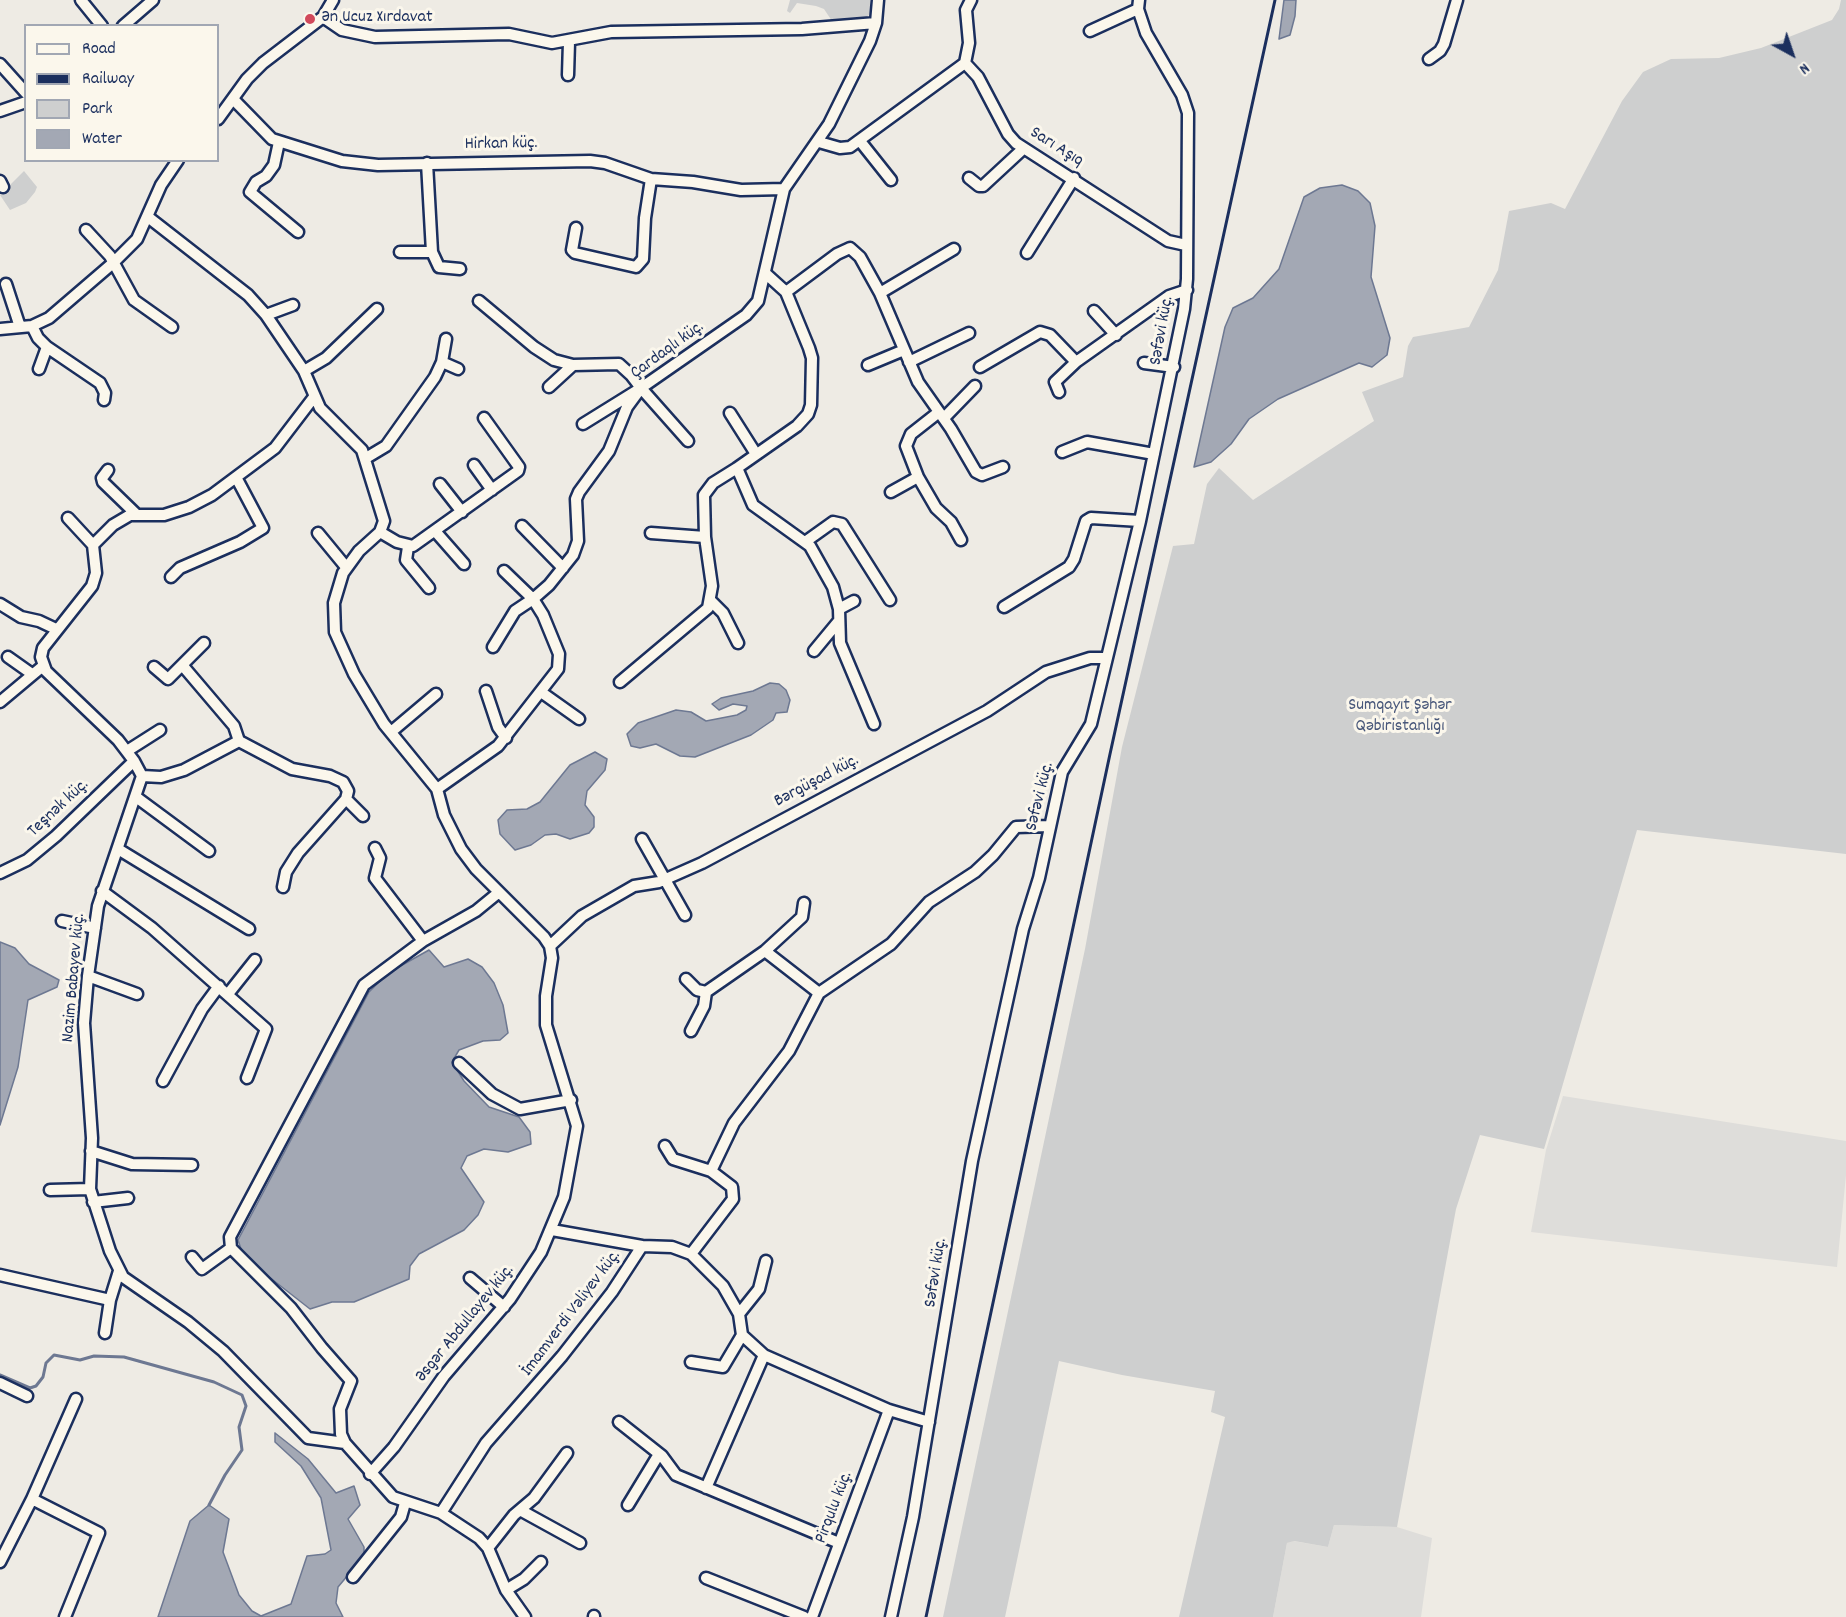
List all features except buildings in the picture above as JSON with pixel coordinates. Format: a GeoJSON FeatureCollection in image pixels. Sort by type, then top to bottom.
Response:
{"type":"FeatureCollection","features":[{"type":"Feature","properties":{"kind":"street"},"geometry":{"type":"LineString","coordinates":[[81,0],[100,24]]}},
{"type":"Feature","properties":{"kind":"street"},"geometry":{"type":"LineString","coordinates":[[125,24],[153,0]]}},
{"type":"Feature","properties":{"kind":"street"},"geometry":{"type":"LineString","coordinates":[[219,118],[247,79],[263,63],[323,17],[333,0]]}},
{"type":"Feature","properties":{"kind":"street","name":"Çardaqlı küç."},"geometry":{"type":"LineString","coordinates":[[493,647],[515,611],[533,599],[573,555],[578,541],[576,499],[609,451],[627,407],[641,388],[753,309],[765,273],[784,189],[819,142],[876,23],[878,0]]}},
{"type":"Feature","properties":{"kind":"street"},"geometry":{"type":"LineString","coordinates":[[819,142],[840,148],[850,147],[965,63],[969,43],[966,10],[971,0]]}},
{"type":"Feature","properties":{"kind":"street"},"geometry":{"type":"LineString","coordinates":[[1429,59],[1440,51],[1444,44],[1457,0]]}},
{"type":"Feature","properties":{"kind":"street"},"geometry":{"type":"LineString","coordinates":[[1090,31],[1138,4]]}},
{"type":"Feature","properties":{"kind":"street","name":"Səfəvi küç."},"geometry":{"type":"LineString","coordinates":[[891,1617],[913,1517],[972,1161],[1023,929],[1039,878],[1065,763],[1091,724],[1140,521],[1174,367],[1187,291],[1188,113],[1182,95],[1146,33],[1138,4]]}},
{"type":"Feature","properties":{"kind":"street"},"geometry":{"type":"LineString","coordinates":[[323,17],[337,28],[375,37],[485,33],[509,34],[552,43],[569,42],[611,32],[802,29],[876,23]]}},
{"type":"Feature","properties":{"kind":"street"},"geometry":{"type":"LineString","coordinates":[[568,75],[569,42]]}},
{"type":"Feature","properties":{"kind":"street","name":"Sarı Aşıq"},"geometry":{"type":"LineString","coordinates":[[965,63],[978,78],[1003,128],[1024,148],[1074,178],[1168,241],[1186,245]]}},
{"type":"Feature","properties":{"kind":"street"},"geometry":{"type":"LineString","coordinates":[[0,64],[24,91]]}},
{"type":"Feature","properties":{"kind":"street","name":"Hirkan küç."},"geometry":{"type":"LineString","coordinates":[[234,100],[267,134],[279,142],[359,163],[590,161],[605,163],[651,179],[693,182],[741,190],[784,189]]}},
{"type":"Feature","properties":{"kind":"street"},"geometry":{"type":"LineString","coordinates":[[0,111],[24,103]]}},
{"type":"Feature","properties":{"kind":"street"},"geometry":{"type":"LineString","coordinates":[[860,141],[891,180]]}},
{"type":"Feature","properties":{"kind":"street"},"geometry":{"type":"LineString","coordinates":[[279,142],[274,165],[266,176],[256,182],[250,192],[253,197],[298,232]]}},
{"type":"Feature","properties":{"kind":"street"},"geometry":{"type":"LineString","coordinates":[[969,178],[979,186],[984,186],[1024,148]]}},
{"type":"Feature","properties":{"kind":"street"},"geometry":{"type":"LineString","coordinates":[[0,330],[26,326],[49,318],[113,263],[137,239],[161,185],[177,162]]}},
{"type":"Feature","properties":{"kind":"street"},"geometry":{"type":"LineString","coordinates":[[427,163],[432,252],[439,267],[460,269]]}},
{"type":"Feature","properties":{"kind":"street"},"geometry":{"type":"LineString","coordinates":[[1027,253],[1074,178]]}},
{"type":"Feature","properties":{"kind":"street"},"geometry":{"type":"LineString","coordinates":[[576,228],[572,250],[575,253],[636,267],[643,259],[645,218],[651,179]]}},
{"type":"Feature","properties":{"kind":"street"},"geometry":{"type":"LineString","coordinates":[[148,217],[220,270],[248,294],[266,315],[304,371],[314,398],[331,420],[362,450],[383,513],[380,532],[346,567],[334,603],[335,632],[354,674],[391,732],[437,789],[444,815],[461,849],[498,893],[533,925],[550,946]]}},
{"type":"Feature","properties":{"kind":"street"},"geometry":{"type":"LineString","coordinates":[[86,230],[105,250],[126,281],[134,300],[172,327]]}},
{"type":"Feature","properties":{"kind":"street"},"geometry":{"type":"LineString","coordinates":[[786,292],[837,254],[850,248],[860,257],[880,293],[909,362],[976,472],[982,475],[1003,467]]}},
{"type":"Feature","properties":{"kind":"street"},"geometry":{"type":"LineString","coordinates":[[880,293],[954,249]]}},
{"type":"Feature","properties":{"kind":"street"},"geometry":{"type":"LineString","coordinates":[[400,252],[432,252]]}},
{"type":"Feature","properties":{"kind":"street"},"geometry":{"type":"LineString","coordinates":[[620,682],[700,615],[711,601],[712,586],[705,537],[704,495],[707,489],[797,426],[808,414],[811,405],[812,358],[786,292],[765,273]]}},
{"type":"Feature","properties":{"kind":"street"},"geometry":{"type":"LineString","coordinates":[[6,284],[26,326],[47,346],[100,383],[105,393],[104,400]]}},
{"type":"Feature","properties":{"kind":"street"},"geometry":{"type":"LineString","coordinates":[[1059,392],[1055,382],[1076,362],[1169,296],[1187,291]]}},
{"type":"Feature","properties":{"kind":"street"},"geometry":{"type":"LineString","coordinates":[[479,301],[554,360],[573,365],[596,362],[620,364],[688,441]]}},
{"type":"Feature","properties":{"kind":"street"},"geometry":{"type":"LineString","coordinates":[[266,315],[293,305]]}},
{"type":"Feature","properties":{"kind":"street"},"geometry":{"type":"LineString","coordinates":[[304,371],[326,358],[377,309]]}},
{"type":"Feature","properties":{"kind":"street"},"geometry":{"type":"LineString","coordinates":[[1094,311],[1116,335]]}},
{"type":"Feature","properties":{"kind":"street"},"geometry":{"type":"LineString","coordinates":[[980,367],[1040,332],[1050,336],[1076,362]]}},
{"type":"Feature","properties":{"kind":"street"},"geometry":{"type":"LineString","coordinates":[[909,362],[969,333]]}},
{"type":"Feature","properties":{"kind":"street"},"geometry":{"type":"LineString","coordinates":[[366,458],[381,451],[401,427],[435,377],[442,362],[446,339]]}},
{"type":"Feature","properties":{"kind":"street"},"geometry":{"type":"LineString","coordinates":[[39,369],[47,346]]}},
{"type":"Feature","properties":{"kind":"street"},"geometry":{"type":"LineString","coordinates":[[868,365],[904,350]]}},
{"type":"Feature","properties":{"kind":"street"},"geometry":{"type":"LineString","coordinates":[[442,362],[458,369]]}},
{"type":"Feature","properties":{"kind":"street"},"geometry":{"type":"LineString","coordinates":[[1144,363],[1174,367]]}},
{"type":"Feature","properties":{"kind":"street"},"geometry":{"type":"LineString","coordinates":[[549,387],[573,365]]}},
{"type":"Feature","properties":{"kind":"street"},"geometry":{"type":"LineString","coordinates":[[961,540],[951,522],[936,508],[918,477],[906,446],[907,440],[942,415],[975,386]]}},
{"type":"Feature","properties":{"kind":"street"},"geometry":{"type":"LineString","coordinates":[[583,424],[641,388]]}},
{"type":"Feature","properties":{"kind":"street"},"geometry":{"type":"LineString","coordinates":[[93,545],[113,525],[136,514],[164,514],[189,507],[237,479],[275,448],[314,398]]}},
{"type":"Feature","properties":{"kind":"street"},"geometry":{"type":"LineString","coordinates":[[730,413],[756,454]]}},
{"type":"Feature","properties":{"kind":"street"},"geometry":{"type":"LineString","coordinates":[[380,532],[408,546],[414,546],[518,471],[519,467],[484,418]]}},
{"type":"Feature","properties":{"kind":"street"},"geometry":{"type":"LineString","coordinates":[[1062,452],[1076,444],[1088,442],[1154,454]]}},
{"type":"Feature","properties":{"kind":"street"},"geometry":{"type":"LineString","coordinates":[[474,465],[492,490]]}},
{"type":"Feature","properties":{"kind":"street"},"geometry":{"type":"LineString","coordinates":[[737,468],[753,505],[805,542],[815,553],[833,588],[839,609],[840,643],[874,723]]}},
{"type":"Feature","properties":{"kind":"street"},"geometry":{"type":"LineString","coordinates":[[108,470],[102,478],[103,482],[136,514]]}},
{"type":"Feature","properties":{"kind":"street"},"geometry":{"type":"LineString","coordinates":[[891,492],[918,477]]}},
{"type":"Feature","properties":{"kind":"street"},"geometry":{"type":"LineString","coordinates":[[171,577],[180,568],[240,542],[263,528],[237,479]]}},
{"type":"Feature","properties":{"kind":"street"},"geometry":{"type":"LineString","coordinates":[[440,484],[462,512]]}},
{"type":"Feature","properties":{"kind":"street"},"geometry":{"type":"LineString","coordinates":[[0,702],[42,666],[43,648],[92,585],[96,573],[93,545],[68,518]]}},
{"type":"Feature","properties":{"kind":"street"},"geometry":{"type":"LineString","coordinates":[[1004,607],[1069,567],[1074,559],[1086,521],[1091,518],[1140,521]]}},
{"type":"Feature","properties":{"kind":"street"},"geometry":{"type":"LineString","coordinates":[[805,542],[833,522],[842,524],[890,600]]}},
{"type":"Feature","properties":{"kind":"street"},"geometry":{"type":"LineString","coordinates":[[522,526],[563,568]]}},
{"type":"Feature","properties":{"kind":"street"},"geometry":{"type":"LineString","coordinates":[[435,531],[464,564]]}},
{"type":"Feature","properties":{"kind":"street"},"geometry":{"type":"LineString","coordinates":[[318,532],[346,567]]}},
{"type":"Feature","properties":{"kind":"street"},"geometry":{"type":"LineString","coordinates":[[651,533],[705,537]]}},
{"type":"Feature","properties":{"kind":"street"},"geometry":{"type":"LineString","coordinates":[[408,546],[406,560],[429,588]]}},
{"type":"Feature","properties":{"kind":"street"},"geometry":{"type":"LineString","coordinates":[[437,789],[493,751],[506,738],[561,663],[543,615],[533,599],[504,571]]}},
{"type":"Feature","properties":{"kind":"street"},"geometry":{"type":"LineString","coordinates":[[711,601],[723,613],[738,643]]}},
{"type":"Feature","properties":{"kind":"street"},"geometry":{"type":"LineString","coordinates":[[839,609],[854,601]]}},
{"type":"Feature","properties":{"kind":"street"},"geometry":{"type":"LineString","coordinates":[[0,604],[21,617],[39,621],[56,629]]}},
{"type":"Feature","properties":{"kind":"street"},"geometry":{"type":"LineString","coordinates":[[814,651],[838,622]]}},
{"type":"Feature","properties":{"kind":"street"},"geometry":{"type":"LineString","coordinates":[[154,667],[168,679],[204,643]]}},
{"type":"Feature","properties":{"kind":"street"},"geometry":{"type":"LineString","coordinates":[[8,657],[32,674]]}},
{"type":"Feature","properties":{"kind":"street","name":"Bərgüşad küç."},"geometry":{"type":"LineString","coordinates":[[550,946],[582,916],[634,886],[665,879],[702,863],[987,711],[1046,672],[1090,658],[1106,657]]}},
{"type":"Feature","properties":{"kind":"street"},"geometry":{"type":"LineString","coordinates":[[42,666],[127,751],[142,776],[161,777],[184,770],[239,741]]}},
{"type":"Feature","properties":{"kind":"street"},"geometry":{"type":"LineString","coordinates":[[183,666],[234,726],[239,741],[292,769],[338,778],[347,786],[346,799],[298,853],[286,872],[283,887]]}},
{"type":"Feature","properties":{"kind":"street"},"geometry":{"type":"LineString","coordinates":[[486,691],[498,727],[506,738]]}},
{"type":"Feature","properties":{"kind":"street"},"geometry":{"type":"LineString","coordinates":[[541,692],[579,719]]}},
{"type":"Feature","properties":{"kind":"street"},"geometry":{"type":"LineString","coordinates":[[391,732],[436,694]]}},
{"type":"Feature","properties":{"kind":"street"},"geometry":{"type":"LineString","coordinates":[[127,751],[160,730]]}},
{"type":"Feature","properties":{"kind":"street","name":"Teşnək küç."},"geometry":{"type":"LineString","coordinates":[[0,873],[27,860],[56,836],[134,761]]}},
{"type":"Feature","properties":{"kind":"street","name":"Nazim Babayev küç."},"geometry":{"type":"LineString","coordinates":[[119,1272],[90,1189],[91,1151],[84,1048],[88,976],[102,891],[142,776]]}},
{"type":"Feature","properties":{"kind":"street"},"geometry":{"type":"LineString","coordinates":[[136,797],[209,851]]}},
{"type":"Feature","properties":{"kind":"street"},"geometry":{"type":"LineString","coordinates":[[346,799],[363,816]]}},
{"type":"Feature","properties":{"kind":"street"},"geometry":{"type":"LineString","coordinates":[[711,1171],[739,1115],[789,1051],[819,993],[891,944],[929,902],[975,872],[993,855],[1016,827],[1050,826]]}},
{"type":"Feature","properties":{"kind":"street"},"geometry":{"type":"LineString","coordinates":[[642,839],[686,915]]}},
{"type":"Feature","properties":{"kind":"street"},"geometry":{"type":"LineString","coordinates":[[375,848],[381,858],[375,878],[423,941]]}},
{"type":"Feature","properties":{"kind":"street"},"geometry":{"type":"LineString","coordinates":[[118,849],[249,929]]}},
{"type":"Feature","properties":{"kind":"street"},"geometry":{"type":"LineString","coordinates":[[102,891],[153,928],[266,1029],[247,1078]]}},
{"type":"Feature","properties":{"kind":"street"},"geometry":{"type":"LineString","coordinates":[[498,893],[476,911],[423,941],[375,975],[357,996],[230,1237],[231,1248],[291,1308],[351,1380],[340,1409],[341,1434],[345,1443],[370,1474],[393,1497],[405,1503],[441,1513],[479,1538],[488,1548],[506,1590],[525,1617]]}},
{"type":"Feature","properties":{"kind":"street"},"geometry":{"type":"LineString","coordinates":[[691,1031],[704,1006],[706,992],[765,951],[801,917],[804,903]]}},
{"type":"Feature","properties":{"kind":"street"},"geometry":{"type":"LineString","coordinates":[[62,921],[95,928]]}},
{"type":"Feature","properties":{"kind":"street","name":"Əsgər Abdullayev küç."},"geometry":{"type":"LineString","coordinates":[[370,1474],[394,1448],[444,1376],[504,1307],[552,1230],[564,1197],[578,1135],[571,1100],[546,1025],[546,996],[552,958],[550,946]]}},
{"type":"Feature","properties":{"kind":"street"},"geometry":{"type":"LineString","coordinates":[[765,951],[819,993]]}},
{"type":"Feature","properties":{"kind":"street"},"geometry":{"type":"LineString","coordinates":[[228,994],[255,960]]}},
{"type":"Feature","properties":{"kind":"street"},"geometry":{"type":"LineString","coordinates":[[88,976],[137,994]]}},
{"type":"Feature","properties":{"kind":"street"},"geometry":{"type":"LineString","coordinates":[[686,979],[697,990],[706,992]]}},
{"type":"Feature","properties":{"kind":"street"},"geometry":{"type":"LineString","coordinates":[[163,1081],[202,1009],[219,986]]}},
{"type":"Feature","properties":{"kind":"street"},"geometry":{"type":"LineString","coordinates":[[459,1063],[492,1094],[520,1109],[571,1100]]}},
{"type":"Feature","properties":{"kind":"street"},"geometry":{"type":"LineString","coordinates":[[665,1146],[673,1159],[711,1171],[732,1187],[733,1199],[692,1254],[723,1286],[739,1314],[742,1335],[723,1367],[691,1362]]}},
{"type":"Feature","properties":{"kind":"street"},"geometry":{"type":"LineString","coordinates":[[91,1151],[132,1164],[192,1165]]}},
{"type":"Feature","properties":{"kind":"street"},"geometry":{"type":"LineString","coordinates":[[50,1190],[90,1189]]}},
{"type":"Feature","properties":{"kind":"street"},"geometry":{"type":"LineString","coordinates":[[93,1202],[128,1198]]}},
{"type":"Feature","properties":{"kind":"street"},"geometry":{"type":"LineString","coordinates":[[552,1230],[642,1246]]}},
{"type":"Feature","properties":{"kind":"street","name":"İmamverdi Vəliyev küç."},"geometry":{"type":"LineString","coordinates":[[441,1513],[486,1443],[562,1356],[624,1275],[642,1246],[672,1247],[692,1254]]}},
{"type":"Feature","properties":{"kind":"street"},"geometry":{"type":"LineString","coordinates":[[192,1257],[202,1269],[231,1248]]}},
{"type":"Feature","properties":{"kind":"street"},"geometry":{"type":"LineString","coordinates":[[739,1314],[759,1289],[766,1261]]}},
{"type":"Feature","properties":{"kind":"street"},"geometry":{"type":"LineString","coordinates":[[105,1334],[110,1300],[119,1272],[223,1351],[308,1438],[345,1443]]}},
{"type":"Feature","properties":{"kind":"street"},"geometry":{"type":"LineString","coordinates":[[0,1275],[110,1300]]}},
{"type":"Feature","properties":{"kind":"street"},"geometry":{"type":"LineString","coordinates":[[470,1278],[504,1307]]}},
{"type":"Feature","properties":{"kind":"street"},"geometry":{"type":"LineString","coordinates":[[742,1335],[764,1354],[890,1410],[929,1422]]}},
{"type":"Feature","properties":{"kind":"street"},"geometry":{"type":"LineString","coordinates":[[706,1488],[764,1354]]}},
{"type":"Feature","properties":{"kind":"street"},"geometry":{"type":"LineString","coordinates":[[0,1383],[27,1396]]}},
{"type":"Feature","properties":{"kind":"street"},"geometry":{"type":"LineString","coordinates":[[0,1562],[32,1498],[76,1399]]}},
{"type":"Feature","properties":{"kind":"street","name":"Pirqulu küç."},"geometry":{"type":"LineString","coordinates":[[812,1617],[890,1410]]}},
{"type":"Feature","properties":{"kind":"street"},"geometry":{"type":"LineString","coordinates":[[619,1422],[659,1454],[676,1475],[839,1543]]}},
{"type":"Feature","properties":{"kind":"street"},"geometry":{"type":"LineString","coordinates":[[488,1548],[520,1510],[534,1498],[567,1453]]}},
{"type":"Feature","properties":{"kind":"street"},"geometry":{"type":"LineString","coordinates":[[627,1505],[659,1454]]}},
{"type":"Feature","properties":{"kind":"street"},"geometry":{"type":"LineString","coordinates":[[32,1498],[99,1533],[65,1617]]}},
{"type":"Feature","properties":{"kind":"street"},"geometry":{"type":"LineString","coordinates":[[353,1577],[401,1517],[405,1503]]}},
{"type":"Feature","properties":{"kind":"street"},"geometry":{"type":"LineString","coordinates":[[520,1510],[580,1543]]}},
{"type":"Feature","properties":{"kind":"street"},"geometry":{"type":"LineString","coordinates":[[506,1590],[524,1579],[541,1562]]}},
{"type":"Feature","properties":{"kind":"street"},"geometry":{"type":"LineString","coordinates":[[706,1578],[804,1617]]}},
{"type":"Feature","properties":{"kind":"shaded area"},"geometry":{"type":"Polygon","coordinates":[[[1563,1096],[1846,1141],[1846,1175],[1837,1267],[1531,1232],[1546,1150],[1563,1096]]]}},
{"type":"Feature","properties":{"kind":"shaded area"},"geometry":{"type":"Polygon","coordinates":[[[1334,1525],[1397,1527],[1432,1538],[1421,1617],[1273,1617],[1287,1543],[1293,1541],[1328,1547],[1334,1525]]]}},
{"type":"Feature","properties":{"kind":"green space"},"geometry":{"type":"Polygon","coordinates":[[[790,0],[870,0],[870,13],[866,19],[832,21],[824,9],[816,6],[797,3],[790,13],[787,11],[790,0]]]}},
{"type":"Feature","properties":{"kind":"green space","name":"Sumqayıt Şəhər Qəbiristanlığı"},"geometry":{"type":"Polygon","coordinates":[[[1841,0],[1846,0],[1846,854],[1637,830],[1544,1149],[1480,1135],[1456,1209],[1397,1527],[1334,1525],[1328,1547],[1294,1541],[1287,1543],[1273,1617],[1179,1617],[1225,1417],[1211,1412],[1215,1391],[1122,1375],[1059,1361],[1005,1617],[943,1617],[1085,949],[1122,747],[1173,546],[1194,544],[1207,484],[1219,468],[1253,500],[1374,421],[1362,392],[1403,377],[1408,346],[1413,337],[1469,327],[1498,270],[1509,211],[1551,203],[1565,209],[1622,101],[1643,72],[1671,59],[1719,58],[1761,48],[1832,20],[1839,9],[1841,0]]]}},
{"type":"Feature","properties":{"kind":"green space"},"geometry":{"type":"Polygon","coordinates":[[[24,171],[37,187],[26,203],[10,210],[0,195],[24,171]]]}},
{"type":"Feature","properties":{"kind":"water"},"geometry":{"type":"Polygon","coordinates":[[[1284,0],[1296,0],[1295,16],[1290,35],[1279,39],[1284,0]]]}},
{"type":"Feature","properties":{"kind":"water"},"geometry":{"type":"Polygon","coordinates":[[[1342,185],[1358,191],[1370,203],[1375,226],[1371,277],[1390,338],[1387,355],[1372,367],[1359,363],[1278,399],[1249,419],[1231,444],[1211,462],[1194,467],[1225,327],[1233,308],[1253,298],[1279,269],[1304,197],[1320,188],[1342,185]]]}},
{"type":"Feature","properties":{"kind":"water"},"geometry":{"type":"Polygon","coordinates":[[[770,683],[779,684],[786,690],[790,700],[787,712],[776,713],[773,720],[751,735],[695,757],[680,756],[656,744],[640,748],[631,746],[627,734],[638,723],[676,710],[691,712],[706,721],[737,715],[746,710],[747,706],[733,704],[719,710],[712,704],[721,698],[753,691],[770,683]]]}},
{"type":"Feature","properties":{"kind":"water"},"geometry":{"type":"Polygon","coordinates":[[[595,752],[607,759],[605,770],[587,791],[585,805],[594,817],[594,827],[589,833],[570,839],[556,834],[545,835],[531,845],[515,850],[500,834],[498,820],[507,810],[527,809],[540,802],[570,765],[595,752]]]}},
{"type":"Feature","properties":{"kind":"water"},"geometry":{"type":"Polygon","coordinates":[[[0,942],[15,948],[29,964],[59,980],[57,987],[28,1000],[18,1067],[0,1125],[0,942]]]}},
{"type":"Feature","properties":{"kind":"water"},"geometry":{"type":"Polygon","coordinates":[[[429,950],[444,967],[468,959],[482,967],[494,983],[503,1005],[508,1033],[500,1040],[483,1041],[459,1050],[452,1062],[464,1081],[489,1107],[519,1117],[530,1132],[531,1144],[508,1152],[484,1149],[467,1156],[461,1168],[484,1202],[478,1215],[464,1230],[419,1254],[410,1266],[409,1279],[354,1302],[332,1302],[310,1309],[264,1273],[242,1252],[238,1240],[369,992],[388,973],[429,950]]]}},
{"type":"Feature","properties":{"kind":"water"},"geometry":{"type":"Polygon","coordinates":[[[275,1433],[308,1459],[336,1493],[354,1486],[360,1505],[348,1519],[364,1547],[364,1556],[338,1587],[336,1603],[343,1617],[158,1617],[190,1521],[209,1505],[229,1519],[223,1552],[239,1595],[252,1611],[261,1616],[291,1604],[307,1556],[325,1554],[331,1550],[321,1498],[301,1466],[275,1442],[275,1433]]]}},
{"type":"Feature","properties":{"kind":"waterway"},"geometry":{"type":"LineString","coordinates":[[0,1375],[30,1388],[36,1386],[43,1377],[46,1363],[54,1355],[80,1360],[94,1356],[124,1357],[214,1382],[242,1395],[246,1406],[239,1427],[242,1450],[209,1505]]}},
{"type":"Feature","properties":{"kind":"railway"},"geometry":{"type":"LineString","coordinates":[[926,1617],[1110,754],[1275,0]]}},
{"type":"Feature","properties":{"kind":"place","name":"Ən Ucuz Xırdavat"},"geometry":{"type":"Point","coordinates":[310,19]}}]}
